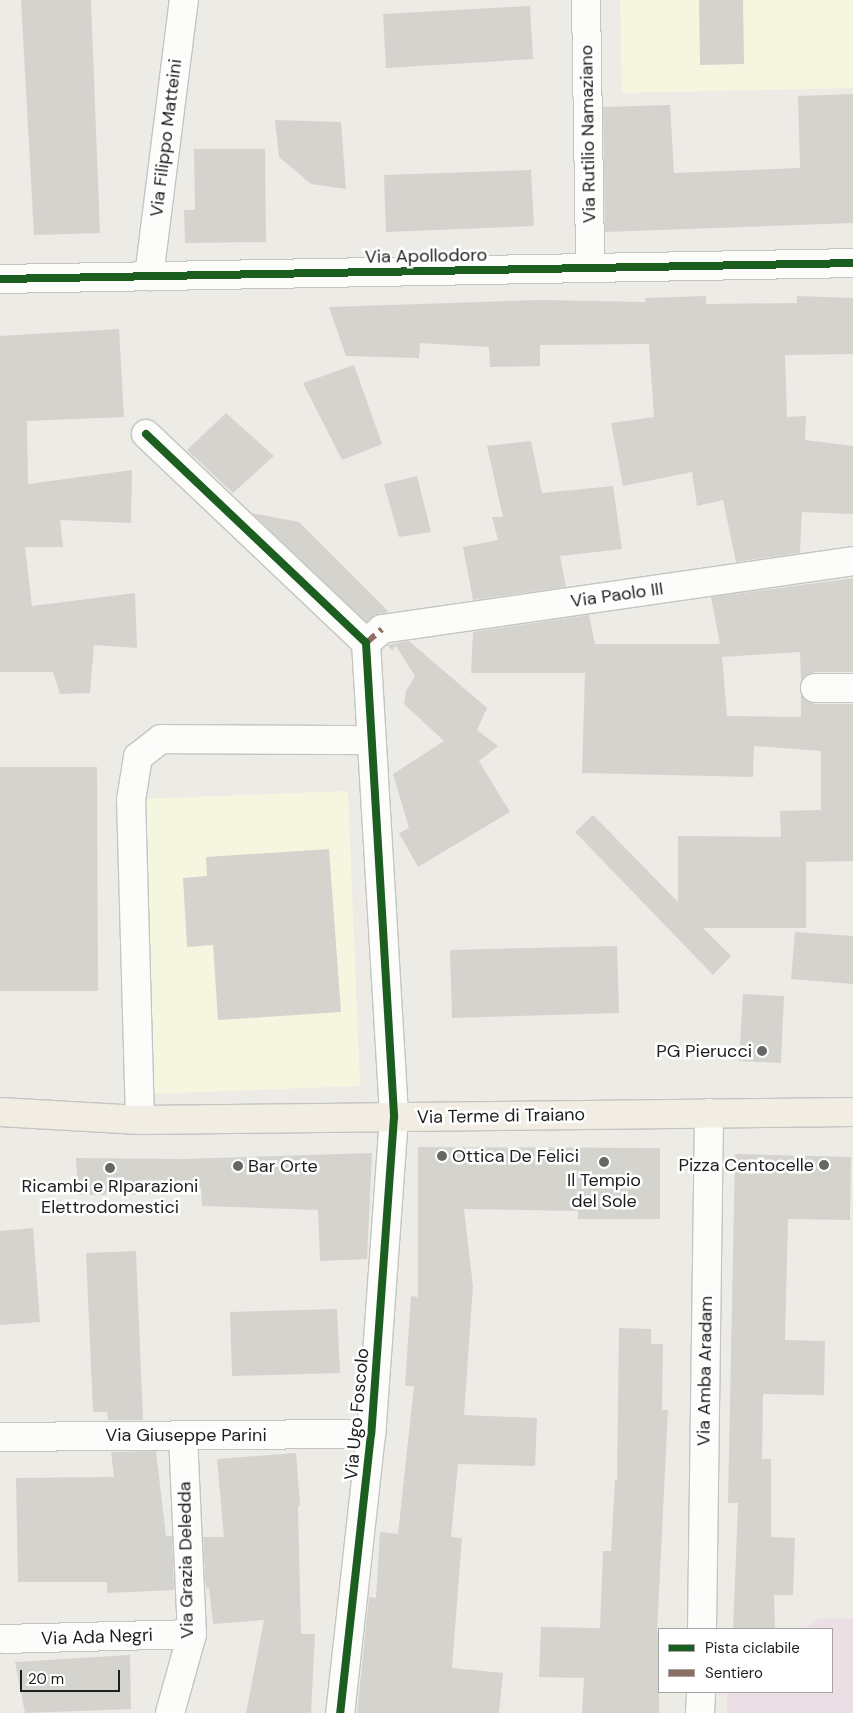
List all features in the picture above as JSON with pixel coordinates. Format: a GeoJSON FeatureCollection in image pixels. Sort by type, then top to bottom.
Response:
{"type":"FeatureCollection","features":[{"type":"Feature","properties":{"kind":"main road","name":"Via Terme di Traiano"},"geometry":{"type":"LineString","coordinates":[[0,1112],[140,1120],[853,1112]]}},
{"type":"Feature","properties":{"kind":"street","name":"Via Filippo Matteini"},"geometry":{"type":"LineString","coordinates":[[149,276],[184,0]]}},
{"type":"Feature","properties":{"kind":"street","name":"Via Rutilio Namaziano"},"geometry":{"type":"LineString","coordinates":[[586,0],[590,268]]}},
{"type":"Feature","properties":{"kind":"street","name":"Via Apollodoro"},"geometry":{"type":"LineString","coordinates":[[0,279],[853,262]]}},
{"type":"Feature","properties":{"kind":"street"},"geometry":{"type":"LineString","coordinates":[[146,434],[374,636]]}},
{"type":"Feature","properties":{"kind":"street","name":"Via Paolo III"},"geometry":{"type":"LineString","coordinates":[[374,636],[853,562]]}},
{"type":"Feature","properties":{"kind":"street","name":"Via Ugo Foscolo"},"geometry":{"type":"LineString","coordinates":[[340,1713],[372,1434],[394,1117],[371,740],[374,636]]}},
{"type":"Feature","properties":{"kind":"street"},"geometry":{"type":"LineString","coordinates":[[815,688],[853,688]]}},
{"type":"Feature","properties":{"kind":"street"},"geometry":{"type":"LineString","coordinates":[[140,1120],[131,800],[138,757],[162,739],[371,740]]}},
{"type":"Feature","properties":{"kind":"street","name":"Via Amba Aradam"},"geometry":{"type":"LineString","coordinates":[[702,1628],[709,1113]]}},
{"type":"Feature","properties":{"kind":"street","name":"Via Giuseppe Parini"},"geometry":{"type":"LineString","coordinates":[[0,1437],[183,1434],[372,1434]]}},
{"type":"Feature","properties":{"kind":"street","name":"Via Grazia Deledda"},"geometry":{"type":"LineString","coordinates":[[170,1713],[192,1634],[183,1434]]}},
{"type":"Feature","properties":{"kind":"street","name":"Via Ada Negri"},"geometry":{"type":"LineString","coordinates":[[3,1640],[192,1634]]}},
{"type":"Feature","properties":{"kind":"street"},"geometry":{"type":"LineString","coordinates":[[700,1713],[701,1693]]}},
{"type":"Feature","properties":{"kind":"shaded area"},"geometry":{"type":"Polygon","coordinates":[[[620,0],[853,0],[853,88],[622,93],[620,0]]]}},
{"type":"Feature","properties":{"kind":"shaded area"},"geometry":{"type":"Polygon","coordinates":[[[348,791],[360,1086],[151,1094],[140,799],[348,791]]]}},
{"type":"Feature","properties":{"kind":"shaded area"},"geometry":{"type":"Polygon","coordinates":[[[819,1619],[853,1619],[853,1713],[727,1713],[727,1693],[833,1693],[833,1628],[806,1628],[819,1619]]]}},
{"type":"Feature","properties":{"kind":"building"},"geometry":{"type":"Polygon","coordinates":[[[21,0],[91,0],[100,233],[34,235],[21,0]]]}},
{"type":"Feature","properties":{"kind":"building"},"geometry":{"type":"Polygon","coordinates":[[[699,0],[743,0],[744,64],[700,65],[699,0]]]}},
{"type":"Feature","properties":{"kind":"building"},"geometry":{"type":"Polygon","coordinates":[[[530,6],[533,59],[386,68],[383,14],[530,6]]]}},
{"type":"Feature","properties":{"kind":"building"},"geometry":{"type":"Polygon","coordinates":[[[853,94],[853,223],[605,232],[603,107],[670,105],[674,173],[800,168],[798,96],[853,94]]]}},
{"type":"Feature","properties":{"kind":"building"},"geometry":{"type":"Polygon","coordinates":[[[275,120],[341,122],[346,189],[311,184],[279,157],[275,120]]]}},
{"type":"Feature","properties":{"kind":"building"},"geometry":{"type":"Polygon","coordinates":[[[194,149],[265,149],[266,242],[185,243],[184,210],[195,210],[194,149]]]}},
{"type":"Feature","properties":{"kind":"building"},"geometry":{"type":"Polygon","coordinates":[[[531,170],[534,226],[386,232],[384,175],[531,170]]]}},
{"type":"Feature","properties":{"kind":"building"},"geometry":{"type":"Polygon","coordinates":[[[706,296],[706,304],[797,303],[797,296],[853,298],[853,354],[785,355],[787,417],[806,416],[805,440],[853,446],[853,514],[802,512],[800,553],[736,562],[723,500],[697,506],[692,472],[623,486],[611,423],[654,417],[649,344],[540,345],[540,366],[490,367],[489,347],[420,343],[419,358],[346,356],[329,307],[539,300],[646,302],[645,298],[706,296]]]}},
{"type":"Feature","properties":{"kind":"building"},"geometry":{"type":"Polygon","coordinates":[[[119,329],[124,417],[27,421],[28,484],[132,470],[131,523],[60,520],[63,547],[25,547],[32,606],[135,593],[137,648],[94,645],[90,693],[60,694],[53,672],[0,672],[0,336],[119,329]]]}},
{"type":"Feature","properties":{"kind":"building"},"geometry":{"type":"Polygon","coordinates":[[[354,365],[382,444],[342,460],[303,383],[354,365]]]}},
{"type":"Feature","properties":{"kind":"building"},"geometry":{"type":"Polygon","coordinates":[[[226,413],[274,456],[233,493],[187,450],[226,413]]]}},
{"type":"Feature","properties":{"kind":"building"},"geometry":{"type":"Polygon","coordinates":[[[531,441],[542,493],[613,486],[622,549],[560,556],[566,587],[473,600],[463,547],[498,540],[492,517],[503,517],[487,446],[531,441]]]}},
{"type":"Feature","properties":{"kind":"building"},"geometry":{"type":"Polygon","coordinates":[[[417,476],[431,532],[399,537],[384,484],[417,476]]]}},
{"type":"Feature","properties":{"kind":"building"},"geometry":{"type":"Polygon","coordinates":[[[252,513],[299,522],[389,612],[379,614],[366,622],[252,513]]]}},
{"type":"Feature","properties":{"kind":"building"},"geometry":{"type":"Polygon","coordinates":[[[853,578],[853,672],[815,672],[807,675],[801,682],[800,652],[722,657],[727,716],[801,717],[801,694],[807,701],[815,704],[853,704],[853,861],[806,862],[806,928],[703,928],[731,956],[713,975],[575,832],[593,815],[678,902],[678,836],[781,837],[780,811],[821,810],[821,751],[754,746],[753,777],[582,773],[585,673],[471,673],[473,632],[589,615],[595,644],[720,644],[711,597],[853,578]]]}},
{"type":"Feature","properties":{"kind":"building"},"geometry":{"type":"Polygon","coordinates":[[[409,641],[487,708],[477,730],[498,746],[479,761],[510,812],[418,867],[399,833],[409,828],[393,774],[444,741],[404,704],[406,691],[415,676],[396,646],[392,650],[387,645],[409,641]]]}},
{"type":"Feature","properties":{"kind":"building"},"geometry":{"type":"Polygon","coordinates":[[[0,767],[97,767],[98,991],[0,991],[0,767]]]}},
{"type":"Feature","properties":{"kind":"building"},"geometry":{"type":"Polygon","coordinates":[[[329,849],[341,1012],[218,1020],[213,945],[187,947],[183,878],[207,876],[206,857],[329,849]]]}},
{"type":"Feature","properties":{"kind":"building"},"geometry":{"type":"Polygon","coordinates":[[[795,932],[853,936],[853,984],[791,979],[795,932]]]}},
{"type":"Feature","properties":{"kind":"building"},"geometry":{"type":"Polygon","coordinates":[[[617,946],[619,1013],[452,1018],[450,950],[617,946]]]}},
{"type":"Feature","properties":{"kind":"building"},"geometry":{"type":"Polygon","coordinates":[[[743,994],[784,996],[781,1063],[739,1061],[743,994]]]}},
{"type":"Feature","properties":{"kind":"building"},"geometry":{"type":"Polygon","coordinates":[[[418,1147],[660,1148],[660,1219],[578,1219],[578,1211],[464,1209],[473,1286],[464,1415],[537,1418],[535,1466],[458,1464],[451,1537],[462,1538],[452,1668],[503,1673],[499,1713],[357,1713],[369,1597],[376,1598],[380,1532],[398,1534],[414,1386],[405,1386],[411,1296],[418,1297],[418,1147]]]}},
{"type":"Feature","properties":{"kind":"building"},"geometry":{"type":"Polygon","coordinates":[[[372,1153],[367,1259],[320,1261],[318,1210],[202,1206],[201,1188],[151,1183],[151,1194],[78,1195],[76,1158],[182,1159],[372,1153]]]}},
{"type":"Feature","properties":{"kind":"building"},"geometry":{"type":"Polygon","coordinates":[[[735,1154],[851,1157],[850,1220],[788,1219],[785,1340],[825,1341],[824,1395],[763,1394],[762,1459],[771,1459],[771,1537],[795,1538],[793,1595],[774,1595],[775,1628],[733,1628],[738,1503],[728,1503],[735,1154]]]}},
{"type":"Feature","properties":{"kind":"building"},"geometry":{"type":"Polygon","coordinates":[[[33,1228],[40,1322],[0,1325],[0,1231],[33,1228]]]}},
{"type":"Feature","properties":{"kind":"building"},"geometry":{"type":"Polygon","coordinates":[[[136,1251],[143,1420],[108,1420],[107,1412],[93,1412],[86,1253],[136,1251]]]}},
{"type":"Feature","properties":{"kind":"building"},"geometry":{"type":"Polygon","coordinates":[[[337,1309],[340,1373],[232,1376],[230,1312],[337,1309]]]}},
{"type":"Feature","properties":{"kind":"building"},"geometry":{"type":"Polygon","coordinates":[[[619,1328],[651,1329],[651,1344],[663,1344],[662,1410],[668,1410],[657,1633],[659,1713],[582,1713],[584,1678],[539,1677],[541,1627],[600,1628],[603,1551],[611,1551],[615,1480],[617,1481],[619,1328]]]}},
{"type":"Feature","properties":{"kind":"building"},"geometry":{"type":"Polygon","coordinates":[[[156,1451],[166,1536],[172,1536],[174,1590],[107,1593],[107,1582],[18,1582],[16,1478],[114,1477],[111,1452],[156,1451]]]}},
{"type":"Feature","properties":{"kind":"building"},"geometry":{"type":"Polygon","coordinates":[[[296,1453],[300,1505],[298,1506],[301,1634],[315,1634],[311,1713],[246,1713],[264,1620],[213,1624],[209,1588],[206,1589],[203,1537],[224,1537],[217,1459],[296,1453]]]}},
{"type":"Feature","properties":{"kind":"building"},"geometry":{"type":"Polygon","coordinates":[[[130,1655],[131,1709],[25,1713],[15,1662],[130,1655]]]}},
{"type":"Feature","properties":{"kind":"marked path"},"geometry":{"type":"LineString","coordinates":[[366,643],[382,629]]}},
{"type":"Feature","properties":{"kind":"cycle path"},"geometry":{"type":"LineString","coordinates":[[0,279],[853,263]]}},
{"type":"Feature","properties":{"kind":"cycle path"},"geometry":{"type":"LineString","coordinates":[[146,434],[366,643],[394,1117],[371,1434],[340,1713]]}},
{"type":"Feature","properties":{"kind":"place","name":"PG Pierucci"},"geometry":{"type":"Point","coordinates":[762,1051]}},
{"type":"Feature","properties":{"kind":"place","name":"Ottica De Felici"},"geometry":{"type":"Point","coordinates":[442,1156]}},
{"type":"Feature","properties":{"kind":"place","name":"Il Tempio del Sole"},"geometry":{"type":"Point","coordinates":[604,1162]}},
{"type":"Feature","properties":{"kind":"place","name":"Pizza Centocelle"},"geometry":{"type":"Point","coordinates":[824,1165]}},
{"type":"Feature","properties":{"kind":"place","name":"Bar Orte"},"geometry":{"type":"Point","coordinates":[238,1166]}},
{"type":"Feature","properties":{"kind":"place","name":"Ricambi e RIparazioni Elettrodomestici"},"geometry":{"type":"Point","coordinates":[110,1168]}}]}
